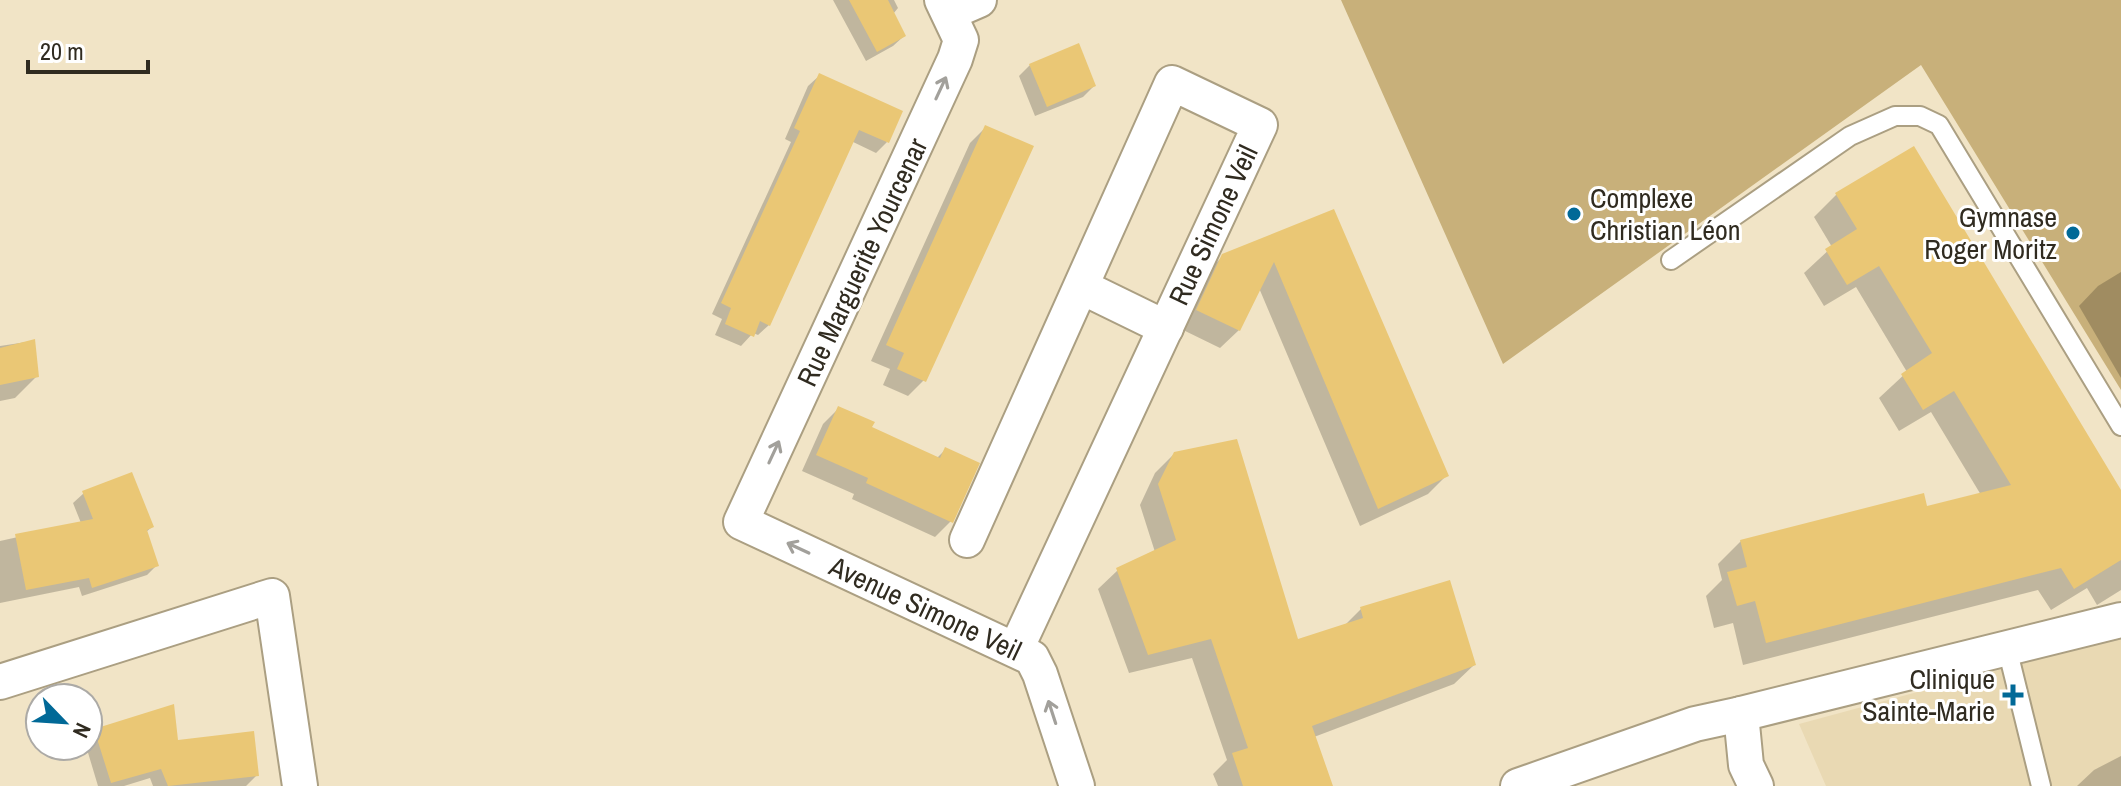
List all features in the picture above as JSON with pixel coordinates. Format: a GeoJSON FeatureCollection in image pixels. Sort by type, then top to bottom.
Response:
{"type":"FeatureCollection","features":[{"type":"Feature","properties":{"kind":"street","name":"Rue Marguerite Yourcenar"},"geometry":{"type":"LineString","coordinates":[[741,522],[955,59],[961,40],[957,4]]}},
{"type":"Feature","properties":{"kind":"street","name":"Rue Simone Veil"},"geometry":{"type":"LineString","coordinates":[[967,540],[1172,83],[1260,125],[1016,649]]}},
{"type":"Feature","properties":{"kind":"street"},"geometry":{"type":"LineString","coordinates":[[1082,287],[1166,328]]}},
{"type":"Feature","properties":{"kind":"street","name":"Avenue Simone Veil"},"geometry":{"type":"LineString","coordinates":[[741,522],[1032,658],[1077,786]]}},
{"type":"Feature","properties":{"kind":"street"},"geometry":{"type":"LineString","coordinates":[[0,682],[272,596],[300,786]]}},
{"type":"Feature","properties":{"kind":"street"},"geometry":{"type":"LineString","coordinates":[[1518,786],[1695,724],[2121,620]]}},
{"type":"Feature","properties":{"kind":"street"},"geometry":{"type":"LineString","coordinates":[[1741,714],[1746,765],[1756,786]]}},
{"type":"Feature","properties":{"kind":"lane"},"geometry":{"type":"LineString","coordinates":[[1671,260],[1850,136],[1895,116],[1920,116],[1939,125],[2121,426]]}},
{"type":"Feature","properties":{"kind":"lane"},"geometry":{"type":"LineString","coordinates":[[2007,648],[2041,786]]}},
{"type":"Feature","properties":{"kind":"shaded area","name":"Complexe Christian Léon"},"geometry":{"type":"Polygon","coordinates":[[[1341,0],[2121,0],[2121,390],[1921,65],[1503,364],[1341,0]]]}},
{"type":"Feature","properties":{"kind":"shaded area","name":"Clinique Sainte-Marie"},"geometry":{"type":"Polygon","coordinates":[[[2121,637],[2121,786],[1826,786],[1799,724],[2121,637]]]}},
{"type":"Feature","properties":{"kind":"building"},"geometry":{"type":"Polygon","coordinates":[[[849,0],[888,0],[906,36],[877,52],[849,0]]]}},
{"type":"Feature","properties":{"kind":"building"},"geometry":{"type":"Polygon","coordinates":[[[1079,43],[1096,86],[1047,107],[1029,64],[1079,43]]]}},
{"type":"Feature","properties":{"kind":"building"},"geometry":{"type":"Polygon","coordinates":[[[819,73],[903,111],[889,143],[859,130],[770,326],[760,321],[754,337],[725,324],[731,308],[721,303],[800,131],[794,128],[819,73]]]}},
{"type":"Feature","properties":{"kind":"building"},"geometry":{"type":"Polygon","coordinates":[[[985,125],[1034,146],[926,382],[897,369],[904,353],[886,345],[985,125]]]}},
{"type":"Feature","properties":{"kind":"building"},"geometry":{"type":"Polygon","coordinates":[[[1914,146],[2121,490],[2121,560],[2074,589],[2061,568],[1766,643],[1755,601],[1737,606],[1727,572],[1747,567],[1740,540],[1924,493],[1927,506],[2011,485],[1954,391],[1923,410],[1901,374],[1932,353],[1879,266],[1847,285],[1825,249],[1857,229],[1835,193],[1914,146]]]}},
{"type":"Feature","properties":{"kind":"building"},"geometry":{"type":"Polygon","coordinates":[[[1334,209],[1449,476],[1378,509],[1274,262],[1240,331],[1196,310],[1222,254],[1334,209]]]}},
{"type":"Feature","properties":{"kind":"building"},"geometry":{"type":"Polygon","coordinates":[[[35,339],[39,377],[0,385],[0,348],[35,339]]]}},
{"type":"Feature","properties":{"kind":"building"},"geometry":{"type":"Polygon","coordinates":[[[838,406],[875,422],[872,427],[940,458],[945,447],[980,463],[953,523],[866,483],[868,478],[816,455],[838,406]]]}},
{"type":"Feature","properties":{"kind":"building"},"geometry":{"type":"Polygon","coordinates":[[[1237,439],[1298,639],[1363,618],[1360,607],[1450,580],[1476,665],[1312,726],[1333,786],[1243,786],[1232,753],[1248,748],[1211,639],[1148,655],[1116,568],[1176,540],[1158,484],[1174,452],[1237,439]]]}},
{"type":"Feature","properties":{"kind":"building"},"geometry":{"type":"Polygon","coordinates":[[[132,472],[154,527],[147,530],[159,566],[92,588],[89,578],[26,590],[15,534],[93,519],[82,491],[132,472]]]}},
{"type":"Feature","properties":{"kind":"building"},"geometry":{"type":"Polygon","coordinates":[[[174,704],[178,740],[254,731],[259,776],[168,786],[161,769],[111,783],[104,761],[104,726],[174,704]]]}},
{"type":"Feature","properties":{"kind":"place","name":"Complexe Christian Léon"},"geometry":{"type":"Point","coordinates":[1574,214]}},
{"type":"Feature","properties":{"kind":"place","name":"Gymnase Roger Moritz"},"geometry":{"type":"Point","coordinates":[2073,233]}},
{"type":"Feature","properties":{"kind":"place","name":"Clinique Sainte-Marie"},"geometry":{"type":"Point","coordinates":[2013,695]}}]}
